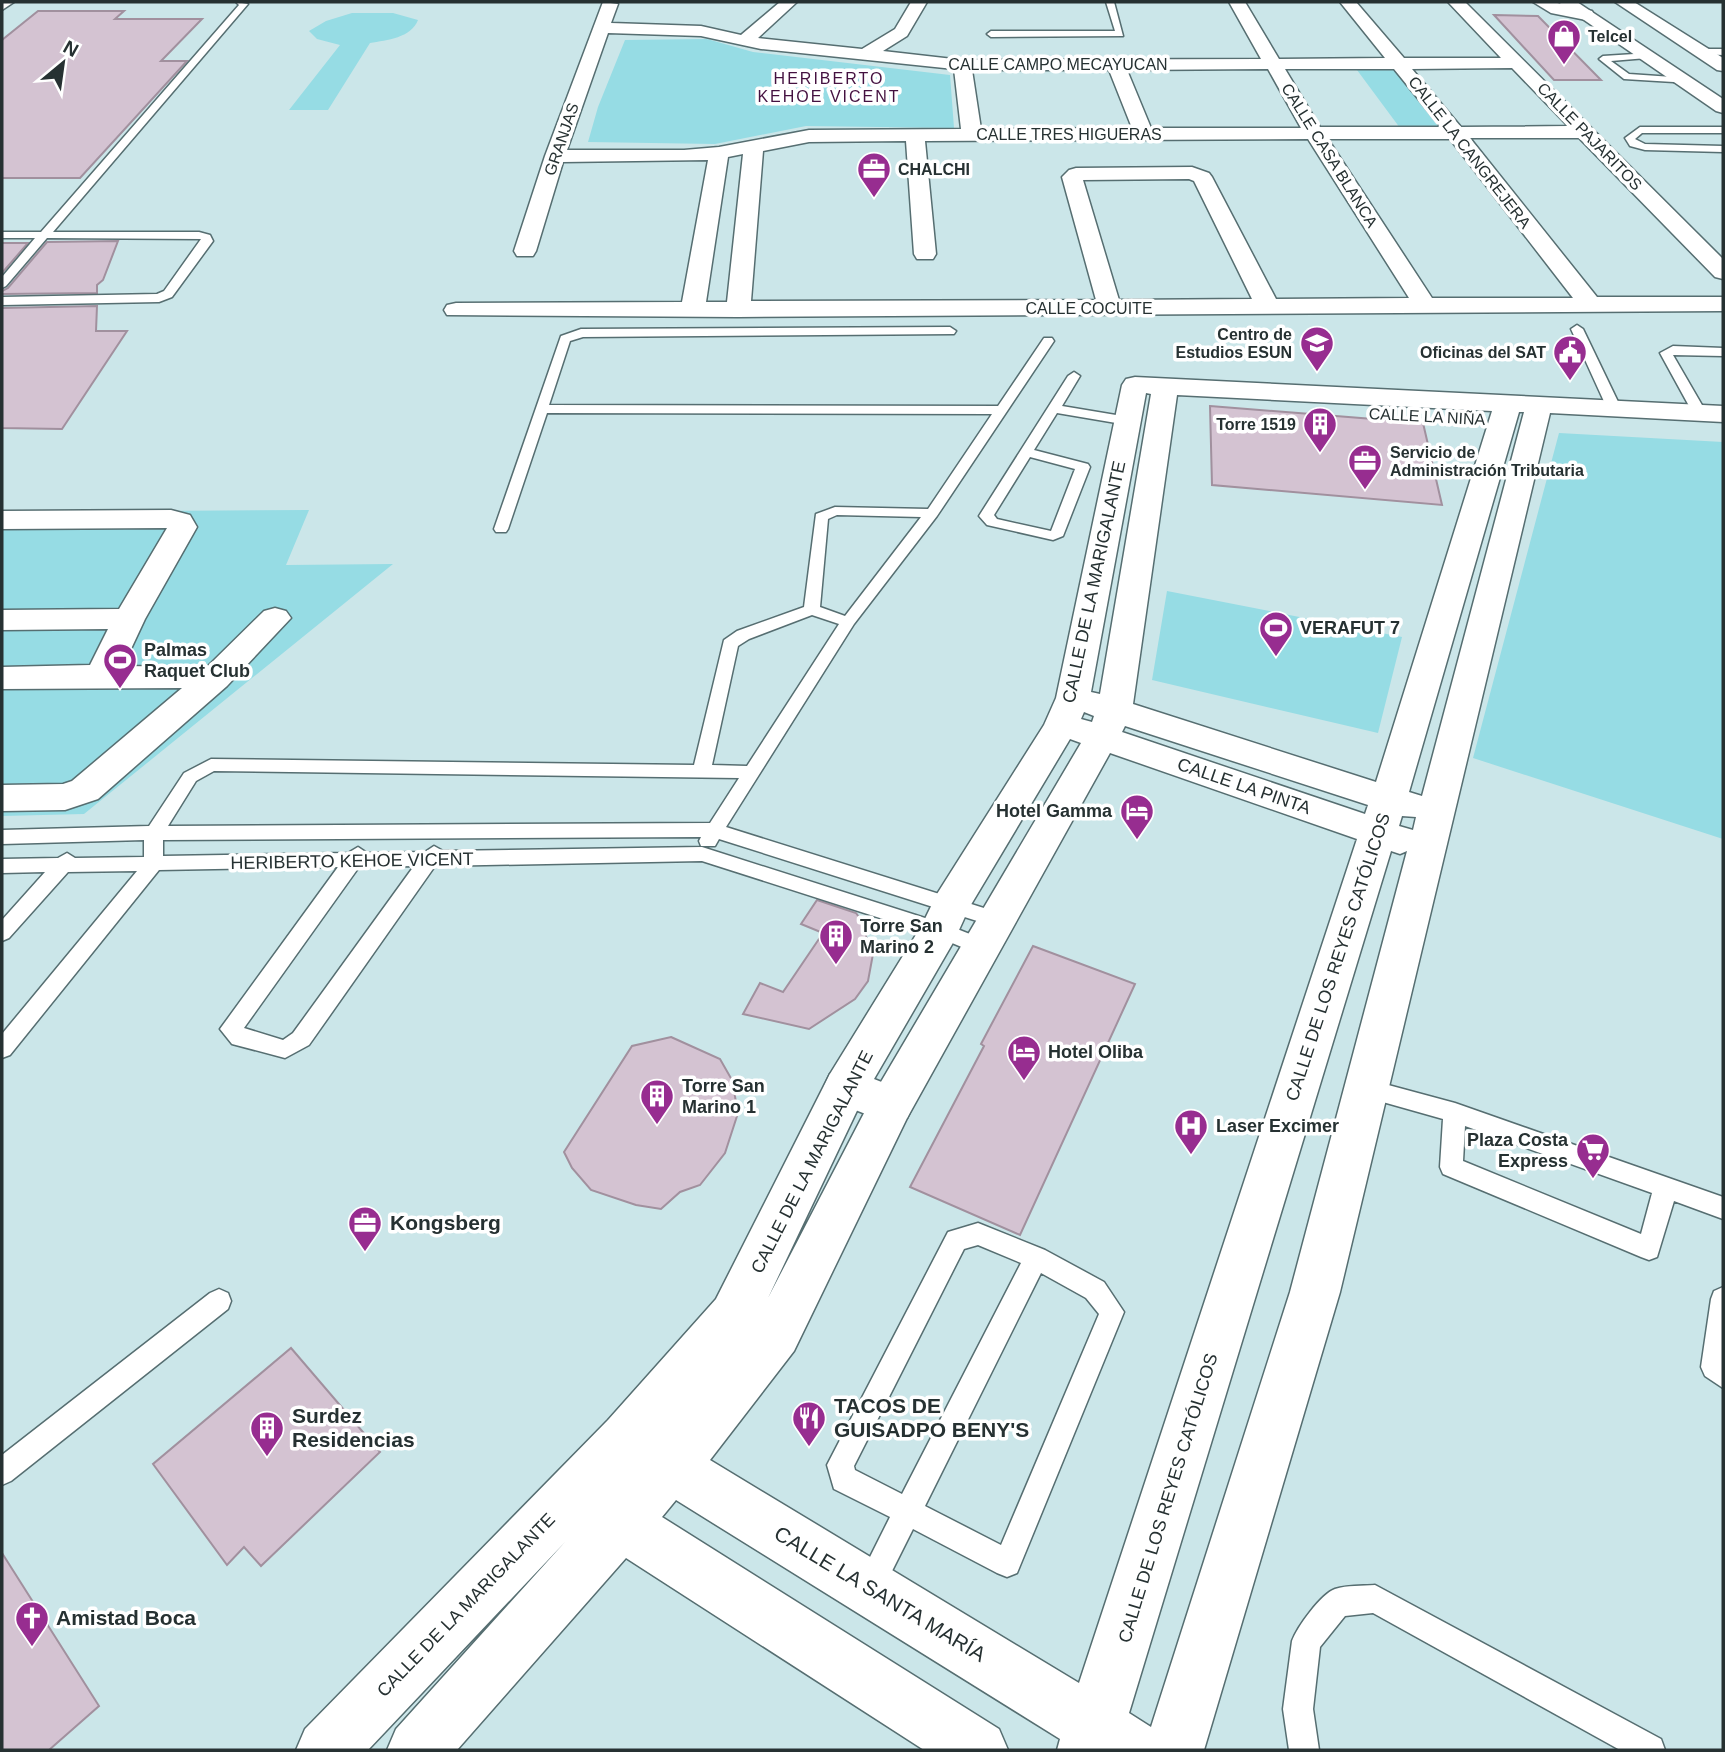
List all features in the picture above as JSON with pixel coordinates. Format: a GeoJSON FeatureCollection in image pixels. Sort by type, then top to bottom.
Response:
{"type":"FeatureCollection","features":[{"type":"Feature","properties":{"kind":"street","name":"GRANJAS"},"geometry":{"type":"LineString","coordinates":[[525,251],[555,156],[611,2]]}},
{"type":"Feature","properties":{"kind":"street"},"geometry":{"type":"LineString","coordinates":[[744,41],[789,2]]}},
{"type":"Feature","properties":{"kind":"street"},"geometry":{"type":"LineString","coordinates":[[865,55],[901,32],[919,2]]}},
{"type":"Feature","properties":{"kind":"street","name":"CALLE CASA BLANCA"},"geometry":{"type":"LineString","coordinates":[[1237,2],[1314,133],[1426,307]]}},
{"type":"Feature","properties":{"kind":"street","name":"CALLE LA CANGREJERA"},"geometry":{"type":"LineString","coordinates":[[1348,2],[1400,63],[1590,304]]}},
{"type":"Feature","properties":{"kind":"street","name":"CALLE PAJARITOS"},"geometry":{"type":"LineString","coordinates":[[1456,2],[1723,272]]}},
{"type":"Feature","properties":{"kind":"street"},"geometry":{"type":"LineString","coordinates":[[1541,2],[1557,10],[1586,15]]}},
{"type":"Feature","properties":{"kind":"street"},"geometry":{"type":"LineString","coordinates":[[1566,2],[1723,107]]}},
{"type":"Feature","properties":{"kind":"street"},"geometry":{"type":"LineString","coordinates":[[1623,2],[1723,66]]}},
{"type":"Feature","properties":{"kind":"street"},"geometry":{"type":"LineString","coordinates":[[714,33],[734,17]]}},
{"type":"Feature","properties":{"kind":"street","name":"CALLE CAMPO MECAYUCAN"},"geometry":{"type":"LineString","coordinates":[[600,28],[714,33],[744,41],[962,65],[1519,63]]}},
{"type":"Feature","properties":{"kind":"street"},"geometry":{"type":"LineString","coordinates":[[901,32],[910,60]]}},
{"type":"Feature","properties":{"kind":"street"},"geometry":{"type":"LineString","coordinates":[[962,65],[972,135]]}},
{"type":"Feature","properties":{"kind":"street"},"geometry":{"type":"LineString","coordinates":[[1116,65],[1144,134]]}},
{"type":"Feature","properties":{"kind":"street","name":"CALLE TRES HIGUERAS"},"geometry":{"type":"LineString","coordinates":[[555,156],[719,153],[798,136],[1585,132]]}},
{"type":"Feature","properties":{"kind":"street"},"geometry":{"type":"LineString","coordinates":[[915,136],[925,254]]}},
{"type":"Feature","properties":{"kind":"street"},"geometry":{"type":"LineString","coordinates":[[738,310],[754,145]]}},
{"type":"Feature","properties":{"kind":"street"},"geometry":{"type":"LineString","coordinates":[[693,310],[719,153]]}},
{"type":"Feature","properties":{"kind":"street"},"geometry":{"type":"LineString","coordinates":[[1110,308],[1072,177],[1076,174],[1192,173],[1202,177],[1268,307]]}},
{"type":"Feature","properties":{"kind":"street","name":"CALLE COCUITE"},"geometry":{"type":"LineString","coordinates":[[456,310],[1723,304]]}},
{"type":"Feature","properties":{"kind":"street","name":"CALLE LA NIÑA"},"geometry":{"type":"LineString","coordinates":[[1145,399],[1521,413],[1723,432]]}},
{"type":"Feature","properties":{"kind":"street","name":"CALLE DE LA MARIGALANTE"},"geometry":{"type":"LineString","coordinates":[[417,1750],[622,1523],[649,1453],[734,1316],[846,1087],[1067,711],[1145,399]]}},
{"type":"Feature","properties":{"kind":"street","name":"CALLE DE LA MARIGALANTE"},"geometry":{"type":"LineString","coordinates":[[326,1750],[576,1491],[649,1453],[776,1334],[891,1105],[1109,722],[1145,399]]}},
{"type":"Feature","properties":{"kind":"street","name":"CALLE LA NIÑA"},"geometry":{"type":"LineString","coordinates":[[1521,413],[1614,408],[1711,413]]}},
{"type":"Feature","properties":{"kind":"street"},"geometry":{"type":"LineString","coordinates":[[1174,1750],[1315,1292],[1432,832],[1521,413]]}},
{"type":"Feature","properties":{"kind":"street","name":"CALLE DE LOS REYES CATÓLICOS"},"geometry":{"type":"LineString","coordinates":[[1106,1742],[1383,815],[1521,413]]}},
{"type":"Feature","properties":{"kind":"street"},"geometry":{"type":"LineString","coordinates":[[2,520],[180,521],[182,527],[129,619],[101,676]]}},
{"type":"Feature","properties":{"kind":"street"},"geometry":{"type":"LineString","coordinates":[[2,798],[65,797],[85,790],[215,678],[275,618]]}},
{"type":"Feature","properties":{"kind":"street"},"geometry":{"type":"LineString","coordinates":[[2,620],[129,619]]}},
{"type":"Feature","properties":{"kind":"street"},"geometry":{"type":"LineString","coordinates":[[2,678],[215,678]]}},
{"type":"Feature","properties":{"kind":"street","name":"CALLE LA PINTA"},"geometry":{"type":"LineString","coordinates":[[1067,711],[1109,722],[1432,832]]}},
{"type":"Feature","properties":{"kind":"street"},"geometry":{"type":"LineString","coordinates":[[846,1087],[891,1105]]}},
{"type":"Feature","properties":{"kind":"street","name":"CALLE LA SANTA MARÍA"},"geometry":{"type":"LineString","coordinates":[[649,1453],[869,1587],[1106,1742]]}},
{"type":"Feature","properties":{"kind":"street"},"geometry":{"type":"LineString","coordinates":[[576,1491],[978,1750]]}},
{"type":"Feature","properties":{"kind":"lane"},"geometry":{"type":"LineString","coordinates":[[2,8],[10,2]]}},
{"type":"Feature","properties":{"kind":"lane"},"geometry":{"type":"LineString","coordinates":[[2,284],[244,4],[240,2]]}},
{"type":"Feature","properties":{"kind":"lane"},"geometry":{"type":"LineString","coordinates":[[991,34],[1120,34],[1110,2]]}},
{"type":"Feature","properties":{"kind":"lane"},"geometry":{"type":"LineString","coordinates":[[1702,52],[1723,52]]}},
{"type":"Feature","properties":{"kind":"lane"},"geometry":{"type":"LineString","coordinates":[[1647,55],[1603,59],[1627,77],[1687,81]]}},
{"type":"Feature","properties":{"kind":"lane"},"geometry":{"type":"LineString","coordinates":[[1723,130],[1640,130],[1629,138],[1634,144],[1645,147],[1723,149]]}},
{"type":"Feature","properties":{"kind":"lane"},"geometry":{"type":"LineString","coordinates":[[2,234],[200,235],[207,241],[168,294],[159,298],[2,301]]}},
{"type":"Feature","properties":{"kind":"lane"},"geometry":{"type":"LineString","coordinates":[[1577,329],[1614,408]]}},
{"type":"Feature","properties":{"kind":"lane"},"geometry":{"type":"LineString","coordinates":[[501,529],[565,339],[574,334],[950,331]]}},
{"type":"Feature","properties":{"kind":"lane"},"geometry":{"type":"LineString","coordinates":[[702,854],[713,830],[848,622],[932,513],[1048,341]]}},
{"type":"Feature","properties":{"kind":"lane"},"geometry":{"type":"LineString","coordinates":[[1711,413],[1666,353],[1673,350],[1723,352]]}},
{"type":"Feature","properties":{"kind":"lane"},"geometry":{"type":"LineString","coordinates":[[1026,452],[1083,467],[1058,533],[1053,536],[992,522],[986,516],[1026,452],[1074,376]]}},
{"type":"Feature","properties":{"kind":"lane"},"geometry":{"type":"LineString","coordinates":[[1054,408],[1145,399]]}},
{"type":"Feature","properties":{"kind":"lane"},"geometry":{"type":"LineString","coordinates":[[541,409],[1001,410]]}},
{"type":"Feature","properties":{"kind":"lane"},"geometry":{"type":"LineString","coordinates":[[811,610],[821,517],[824,513],[932,513]]}},
{"type":"Feature","properties":{"kind":"lane"},"geometry":{"type":"LineString","coordinates":[[702,771],[730,644],[743,635],[811,610],[848,622]]}},
{"type":"Feature","properties":{"kind":"lane"},"geometry":{"type":"LineString","coordinates":[[2,1049],[153,864],[154,833],[190,777],[211,765],[751,772]]}},
{"type":"Feature","properties":{"kind":"lane"},"geometry":{"type":"LineString","coordinates":[[2,837],[154,833],[713,830],[989,933]]}},
{"type":"Feature","properties":{"kind":"lane"},"geometry":{"type":"LineString","coordinates":[[371,832],[354,860],[231,1029],[240,1038],[285,1049],[301,1039],[448,831]]}},
{"type":"Feature","properties":{"kind":"lane"},"geometry":{"type":"LineString","coordinates":[[2,933],[89,836]]}},
{"type":"Feature","properties":{"kind":"lane","name":"HERIBERTO KEHOE VICENT"},"geometry":{"type":"LineString","coordinates":[[2,866],[702,854],[945,918]]}},
{"type":"Feature","properties":{"kind":"lane"},"geometry":{"type":"LineString","coordinates":[[945,918],[989,933]]}},
{"type":"Feature","properties":{"kind":"lane"},"geometry":{"type":"LineString","coordinates":[[1366,1088],[1455,1113],[1723,1208]]}},
{"type":"Feature","properties":{"kind":"lane"},"geometry":{"type":"LineString","coordinates":[[1455,1113],[1451,1167],[1649,1249],[1666,1186]]}},
{"type":"Feature","properties":{"kind":"lane"},"geometry":{"type":"LineString","coordinates":[[978,1234],[1036,1258],[1095,1290],[1112,1312],[1007,1563],[907,1509],[844,1479],[840,1465],[956,1240],[978,1234]]}},
{"type":"Feature","properties":{"kind":"lane"},"geometry":{"type":"LineString","coordinates":[[869,1587],[1036,1258]]}},
{"type":"Feature","properties":{"kind":"lane"},"geometry":{"type":"LineString","coordinates":[[1723,1299],[1714,1367],[1723,1375]]}},
{"type":"Feature","properties":{"kind":"lane"},"geometry":{"type":"LineString","coordinates":[[2,1472],[219,1301]]}},
{"type":"Feature","properties":{"kind":"lane"},"geometry":{"type":"LineString","coordinates":[[1304,1750],[1298,1709],[1306,1641],[1338,1602],[1375,1600],[1650,1750]]}},
{"type":"Feature","properties":{"kind":"shaded area"},"geometry":{"type":"Polygon","coordinates":[[[352,13],[393,13],[418,20],[410,31],[404,34],[370,43],[328,110],[289,110],[340,45],[317,39],[309,31],[326,21],[352,13]]]}},
{"type":"Feature","properties":{"kind":"shaded area"},"geometry":{"type":"Polygon","coordinates":[[[707,39],[753,52],[950,75],[954,128],[806,126],[715,144],[588,142],[598,107],[625,40],[707,39]]]}},
{"type":"Feature","properties":{"kind":"shaded area"},"geometry":{"type":"Polygon","coordinates":[[[1395,69],[1445,127],[1400,128],[1357,70],[1395,69]]]}},
{"type":"Feature","properties":{"kind":"shaded area"},"geometry":{"type":"Polygon","coordinates":[[[1559,433],[1723,442],[1723,839],[1473,758],[1559,433]]]}},
{"type":"Feature","properties":{"kind":"shaded area","name":"Palmas Raquet Club"},"geometry":{"type":"Polygon","coordinates":[[[309,510],[286,565],[393,564],[84,814],[2,816],[2,512],[309,510]]]}},
{"type":"Feature","properties":{"kind":"shaded area","name":"VERAFUT 7"},"geometry":{"type":"Polygon","coordinates":[[[1167,591],[1402,637],[1378,733],[1152,680],[1167,591]]]}},
{"type":"Feature","properties":{"kind":"building"},"geometry":{"type":"Polygon","coordinates":[[[38,11],[124,11],[115,19],[202,19],[161,61],[187,61],[80,178],[2,178],[2,40],[38,11]]]}},
{"type":"Feature","properties":{"kind":"building"},"geometry":{"type":"Polygon","coordinates":[[[1494,15],[1538,16],[1601,80],[1554,80],[1494,15]]]}},
{"type":"Feature","properties":{"kind":"building"},"geometry":{"type":"Polygon","coordinates":[[[118,241],[103,280],[97,285],[97,293],[2,294],[47,242],[118,241]]]}},
{"type":"Feature","properties":{"kind":"building"},"geometry":{"type":"Polygon","coordinates":[[[2,243],[28,243],[2,273],[2,243]]]}},
{"type":"Feature","properties":{"kind":"building"},"geometry":{"type":"Polygon","coordinates":[[[97,306],[96,331],[127,331],[62,429],[2,428],[2,308],[97,306]]]}},
{"type":"Feature","properties":{"kind":"building","name":"Torre 1519"},"geometry":{"type":"Polygon","coordinates":[[[1210,406],[1423,423],[1442,505],[1212,485],[1210,406]]]}},
{"type":"Feature","properties":{"kind":"building","name":"Torre San Marino 2"},"geometry":{"type":"Polygon","coordinates":[[[817,900],[856,913],[864,924],[868,948],[873,954],[868,981],[855,999],[809,1029],[743,1014],[760,983],[783,992],[823,933],[801,924],[817,900]]]}},
{"type":"Feature","properties":{"kind":"building"},"geometry":{"type":"Polygon","coordinates":[[[1033,946],[1135,984],[1020,1235],[910,1187],[1033,946]]]}},
{"type":"Feature","properties":{"kind":"building","name":"Torre San Marino 1"},"geometry":{"type":"Polygon","coordinates":[[[671,1037],[720,1059],[732,1080],[738,1113],[725,1153],[700,1185],[680,1192],[661,1209],[636,1205],[591,1190],[572,1168],[564,1152],[632,1046],[671,1037]]]}},
{"type":"Feature","properties":{"kind":"building","name":"Surdez Residencias"},"geometry":{"type":"Polygon","coordinates":[[[291,1348],[380,1452],[261,1566],[244,1547],[227,1565],[153,1464],[291,1348]]]}},
{"type":"Feature","properties":{"kind":"building","name":"Amistad Boca"},"geometry":{"type":"Polygon","coordinates":[[[2,1553],[99,1706],[49,1750],[2,1750],[2,1553]]]}},
{"type":"Feature","properties":{"kind":"place","name":"Telcel"},"geometry":{"type":"Point","coordinates":[1564,66]}},
{"type":"Feature","properties":{"kind":"place","name":"CHALCHI"},"geometry":{"type":"Point","coordinates":[874,199]}},
{"type":"Feature","properties":{"kind":"place","name":"Centro de Estudios ESUN"},"geometry":{"type":"Point","coordinates":[1317,373]}},
{"type":"Feature","properties":{"kind":"place","name":"Oficinas del SAT"},"geometry":{"type":"Point","coordinates":[1570,382]}},
{"type":"Feature","properties":{"kind":"place","name":"Torre 1519"},"geometry":{"type":"Point","coordinates":[1320,454]}},
{"type":"Feature","properties":{"kind":"place","name":"Servicio de Administración Tributaria"},"geometry":{"type":"Point","coordinates":[1365,491]}},
{"type":"Feature","properties":{"kind":"place","name":"VERAFUT 7"},"geometry":{"type":"Point","coordinates":[1276,658]}},
{"type":"Feature","properties":{"kind":"place","name":"Palmas Raquet Club"},"geometry":{"type":"Point","coordinates":[120,690]}},
{"type":"Feature","properties":{"kind":"place","name":"Hotel Gamma"},"geometry":{"type":"Point","coordinates":[1137,841]}},
{"type":"Feature","properties":{"kind":"place","name":"Torre San Marino 2"},"geometry":{"type":"Point","coordinates":[836,966]}},
{"type":"Feature","properties":{"kind":"place","name":"Hotel Oliba"},"geometry":{"type":"Point","coordinates":[1024,1082]}},
{"type":"Feature","properties":{"kind":"place","name":"Torre San Marino 1"},"geometry":{"type":"Point","coordinates":[657,1126]}},
{"type":"Feature","properties":{"kind":"place","name":"Laser Excimer"},"geometry":{"type":"Point","coordinates":[1191,1156]}},
{"type":"Feature","properties":{"kind":"place","name":"Plaza Costa Express"},"geometry":{"type":"Point","coordinates":[1593,1180]}},
{"type":"Feature","properties":{"kind":"place","name":"Kongsberg"},"geometry":{"type":"Point","coordinates":[365,1253]}},
{"type":"Feature","properties":{"kind":"place","name":"TACOS DE GUISADPO BENY'S"},"geometry":{"type":"Point","coordinates":[809,1448]}},
{"type":"Feature","properties":{"kind":"place","name":"Surdez Residencias"},"geometry":{"type":"Point","coordinates":[267,1458]}},
{"type":"Feature","properties":{"kind":"place","name":"Amistad Boca"},"geometry":{"type":"Point","coordinates":[32,1648]}},
{"type":"Feature","properties":{"kind":"district","name":"HERIBERTO KEHOE VICENT"},"geometry":{"type":"Point","coordinates":[829,87]}}]}
